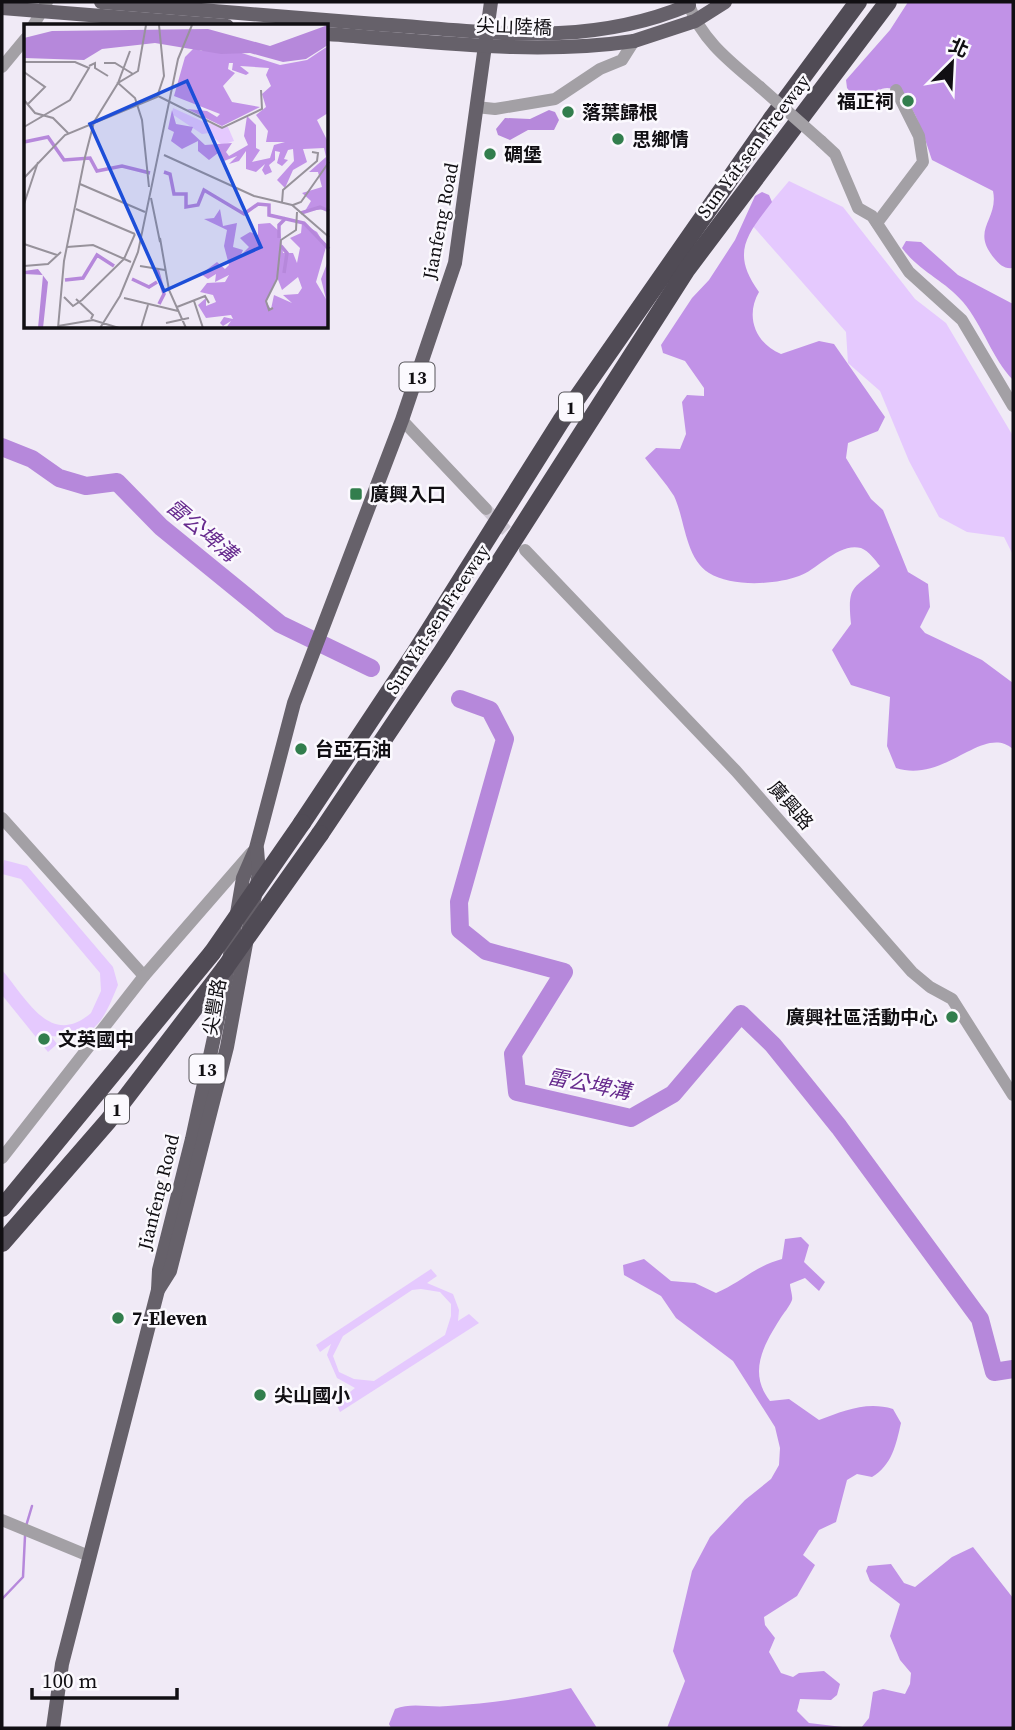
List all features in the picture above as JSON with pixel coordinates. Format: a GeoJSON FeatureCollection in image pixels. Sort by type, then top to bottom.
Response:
{"type":"FeatureCollection","features":[{"type":"Feature","properties":{"kind":"highway","name":"Sun Yat-sen Freeway"},"geometry":{"type":"LineString","coordinates":[[2,1209],[212,953],[302,824],[415,653],[561,421],[772,117],[858,2]]}},
{"type":"Feature","properties":{"kind":"highway","name":"Sun Yat-sen Freeway"},"geometry":{"type":"LineString","coordinates":[[2,1243],[108,1121],[225,968],[320,834],[442,652],[687,269],[888,2]]}},
{"type":"Feature","properties":{"kind":"main road","name":"尖山陸橋"},"geometry":{"type":"LineString","coordinates":[[101,2],[450,29],[564,34],[610,30],[653,20],[692,3]]}},
{"type":"Feature","properties":{"kind":"main road","name":"Jianfeng Road"},"geometry":{"type":"LineString","coordinates":[[53,1728],[62,1664],[158,1290],[159,1270],[192,1139],[223,996],[243,878],[257,848],[274,769],[307,667],[402,420],[455,263],[491,2]]}},
{"type":"Feature","properties":{"kind":"main road","name":"尖山陸橋"},"geometry":{"type":"LineString","coordinates":[[329,34],[526,48],[593,47],[634,41],[695,21],[725,2]]}},
{"type":"Feature","properties":{"kind":"main road"},"geometry":{"type":"LineString","coordinates":[[2,8],[40,14],[196,24]]}},
{"type":"Feature","properties":{"kind":"street"},"geometry":{"type":"LineString","coordinates":[[692,3],[695,21],[719,51],[835,154],[858,208],[877,223],[909,272],[962,320],[1013,406]]}},
{"type":"Feature","properties":{"kind":"street"},"geometry":{"type":"LineString","coordinates":[[2,67],[24,40]]}},
{"type":"Feature","properties":{"kind":"street"},"geometry":{"type":"LineString","coordinates":[[476,107],[515,107],[555,99],[600,69],[622,60],[634,41]]}},
{"type":"Feature","properties":{"kind":"street"},"geometry":{"type":"LineString","coordinates":[[877,223],[923,162],[919,136],[896,90]]}},
{"type":"Feature","properties":{"kind":"street"},"geometry":{"type":"LineString","coordinates":[[402,420],[486,509]]}},
{"type":"Feature","properties":{"kind":"street","name":"廣興路"},"geometry":{"type":"LineString","coordinates":[[525,550],[736,771],[912,972],[930,987],[952,999],[1013,1096]]}},
{"type":"Feature","properties":{"kind":"street"},"geometry":{"type":"LineString","coordinates":[[2,818],[144,976]]}},
{"type":"Feature","properties":{"kind":"street"},"geometry":{"type":"LineString","coordinates":[[2,1158],[144,976],[257,848]]}},
{"type":"Feature","properties":{"kind":"street"},"geometry":{"type":"LineString","coordinates":[[2,1520],[89,1556]]}},
{"type":"Feature","properties":{"kind":"shaded area"},"geometry":{"type":"Polygon","coordinates":[[[908,2],[1013,2],[1013,268],[998,263],[987,248],[985,232],[994,201],[993,191],[932,160],[917,118],[900,94],[890,88],[879,90],[866,101],[857,100],[847,88],[846,80],[890,30],[908,2]]]}},
{"type":"Feature","properties":{"kind":"shaded area"},"geometry":{"type":"Polygon","coordinates":[[[549,110],[555,112],[559,120],[554,130],[528,130],[510,140],[498,135],[496,129],[505,118],[530,119],[549,110]]]}},
{"type":"Feature","properties":{"kind":"shaded area"},"geometry":{"type":"Polygon","coordinates":[[[789,181],[843,207],[915,299],[946,323],[1013,436],[1013,555],[1004,537],[967,532],[939,517],[909,461],[880,391],[848,363],[846,332],[752,225],[789,181]]]}},
{"type":"Feature","properties":{"kind":"shaded area"},"geometry":{"type":"Polygon","coordinates":[[[762,192],[769,195],[772,202],[749,235],[744,255],[750,278],[759,292],[753,310],[755,328],[765,343],[781,354],[819,341],[834,344],[885,417],[878,431],[848,443],[846,458],[871,499],[883,510],[908,572],[928,584],[930,607],[920,627],[925,633],[982,660],[1013,683],[1013,749],[1001,743],[989,743],[931,768],[914,771],[896,768],[887,746],[890,697],[851,685],[832,650],[851,624],[851,594],[858,584],[880,566],[876,561],[864,549],[853,547],[836,553],[806,573],[789,579],[753,583],[718,578],[709,573],[695,558],[674,496],[645,458],[656,448],[680,449],[686,434],[682,402],[687,395],[704,396],[704,388],[685,361],[663,353],[661,345],[692,298],[709,280],[735,240],[755,196],[762,192]]]}},
{"type":"Feature","properties":{"kind":"shaded area"},"geometry":{"type":"Polygon","coordinates":[[[906,241],[921,242],[958,275],[1013,304],[1013,380],[963,302],[909,257],[902,248],[906,241]]]}},
{"type":"Feature","properties":{"kind":"shaded area"},"geometry":{"type":"Polygon","coordinates":[[[4,860],[27,866],[113,967],[118,985],[107,1010],[95,1027],[78,1035],[51,1036],[57,1044],[48,1052],[2,995],[2,970],[41,1016],[63,1025],[76,1022],[91,1013],[101,991],[100,973],[21,879],[2,874],[4,860]]]}},
{"type":"Feature","properties":{"kind":"shaded area"},"geometry":{"type":"Polygon","coordinates":[[[801,1237],[809,1245],[804,1262],[825,1282],[819,1291],[805,1278],[790,1284],[792,1300],[768,1339],[760,1360],[763,1391],[770,1401],[789,1399],[819,1420],[855,1408],[874,1406],[893,1409],[901,1423],[895,1447],[884,1467],[872,1477],[857,1474],[847,1480],[836,1522],[819,1530],[803,1555],[815,1565],[797,1596],[764,1617],[765,1625],[775,1638],[769,1652],[781,1673],[793,1677],[799,1673],[824,1671],[840,1684],[837,1695],[831,1700],[800,1699],[797,1711],[809,1723],[851,1728],[667,1728],[685,1681],[673,1651],[692,1571],[710,1537],[745,1500],[771,1479],[779,1465],[780,1448],[775,1427],[733,1361],[676,1318],[661,1296],[624,1275],[623,1265],[644,1259],[671,1281],[695,1283],[716,1293],[763,1266],[782,1259],[785,1239],[801,1237]]]}},
{"type":"Feature","properties":{"kind":"shaded area"},"geometry":{"type":"Polygon","coordinates":[[[431,1269],[437,1276],[427,1283],[453,1294],[459,1310],[458,1321],[469,1314],[479,1323],[340,1412],[336,1403],[355,1388],[337,1378],[327,1355],[331,1344],[320,1352],[316,1345],[431,1269]],[[412,1290],[343,1336],[333,1356],[339,1372],[354,1379],[374,1381],[445,1335],[451,1316],[451,1304],[440,1292],[412,1290]]]}},
{"type":"Feature","properties":{"kind":"shaded area"},"geometry":{"type":"Polygon","coordinates":[[[973,1547],[1013,1598],[1013,1728],[861,1728],[869,1718],[873,1692],[883,1689],[905,1694],[911,1673],[900,1660],[890,1636],[900,1604],[870,1581],[866,1571],[868,1566],[891,1564],[904,1583],[915,1587],[952,1557],[973,1547]]]}},
{"type":"Feature","properties":{"kind":"shaded area"},"geometry":{"type":"Polygon","coordinates":[[[571,1688],[597,1728],[391,1728],[389,1724],[395,1709],[401,1707],[495,1702],[571,1688]]]}},
{"type":"Feature","properties":{"kind":"waterway","name":"雷公埤溝"},"geometry":{"type":"LineString","coordinates":[[2,447],[32,459],[59,478],[86,486],[117,482],[161,527],[280,624],[371,668]]}},
{"type":"Feature","properties":{"kind":"waterway","name":"雷公埤溝"},"geometry":{"type":"LineString","coordinates":[[460,699],[490,710],[505,739],[459,902],[460,930],[486,951],[564,972],[513,1054],[517,1092],[631,1118],[673,1094],[741,1014],[773,1045],[839,1127],[980,1319],[994,1372],[1013,1369]]}},
{"type":"Feature","properties":{"kind":"waterway"},"geometry":{"type":"LineString","coordinates":[[26,1526],[32,1506]]}},
{"type":"Feature","properties":{"kind":"waterway"},"geometry":{"type":"LineString","coordinates":[[2,1599],[23,1577],[25,1536]]}},
{"type":"Feature","properties":{"kind":"tunnel"},"geometry":{"type":"LineString","coordinates":[[486,509],[519,544]]}},
{"type":"Feature","properties":{"kind":"place","name":"福正祠"},"geometry":{"type":"Point","coordinates":[908,101]}},
{"type":"Feature","properties":{"kind":"place","name":"落葉歸根"},"geometry":{"type":"Point","coordinates":[568,112]}},
{"type":"Feature","properties":{"kind":"place","name":"思鄉情"},"geometry":{"type":"Point","coordinates":[618,139]}},
{"type":"Feature","properties":{"kind":"place","name":"碉堡"},"geometry":{"type":"Point","coordinates":[490,154]}},
{"type":"Feature","properties":{"kind":"place","name":"廣興入口"},"geometry":{"type":"Point","coordinates":[356,494]}},
{"type":"Feature","properties":{"kind":"place","name":"台亞石油"},"geometry":{"type":"Point","coordinates":[301,749]}},
{"type":"Feature","properties":{"kind":"place","name":"廣興社區活動中心"},"geometry":{"type":"Point","coordinates":[952,1017]}},
{"type":"Feature","properties":{"kind":"place","name":"文英國中"},"geometry":{"type":"Point","coordinates":[44,1039]}},
{"type":"Feature","properties":{"kind":"place","name":"7-Eleven"},"geometry":{"type":"Point","coordinates":[118,1318]}},
{"type":"Feature","properties":{"kind":"place","name":"尖山國小"},"geometry":{"type":"Point","coordinates":[260,1395]}}]}
